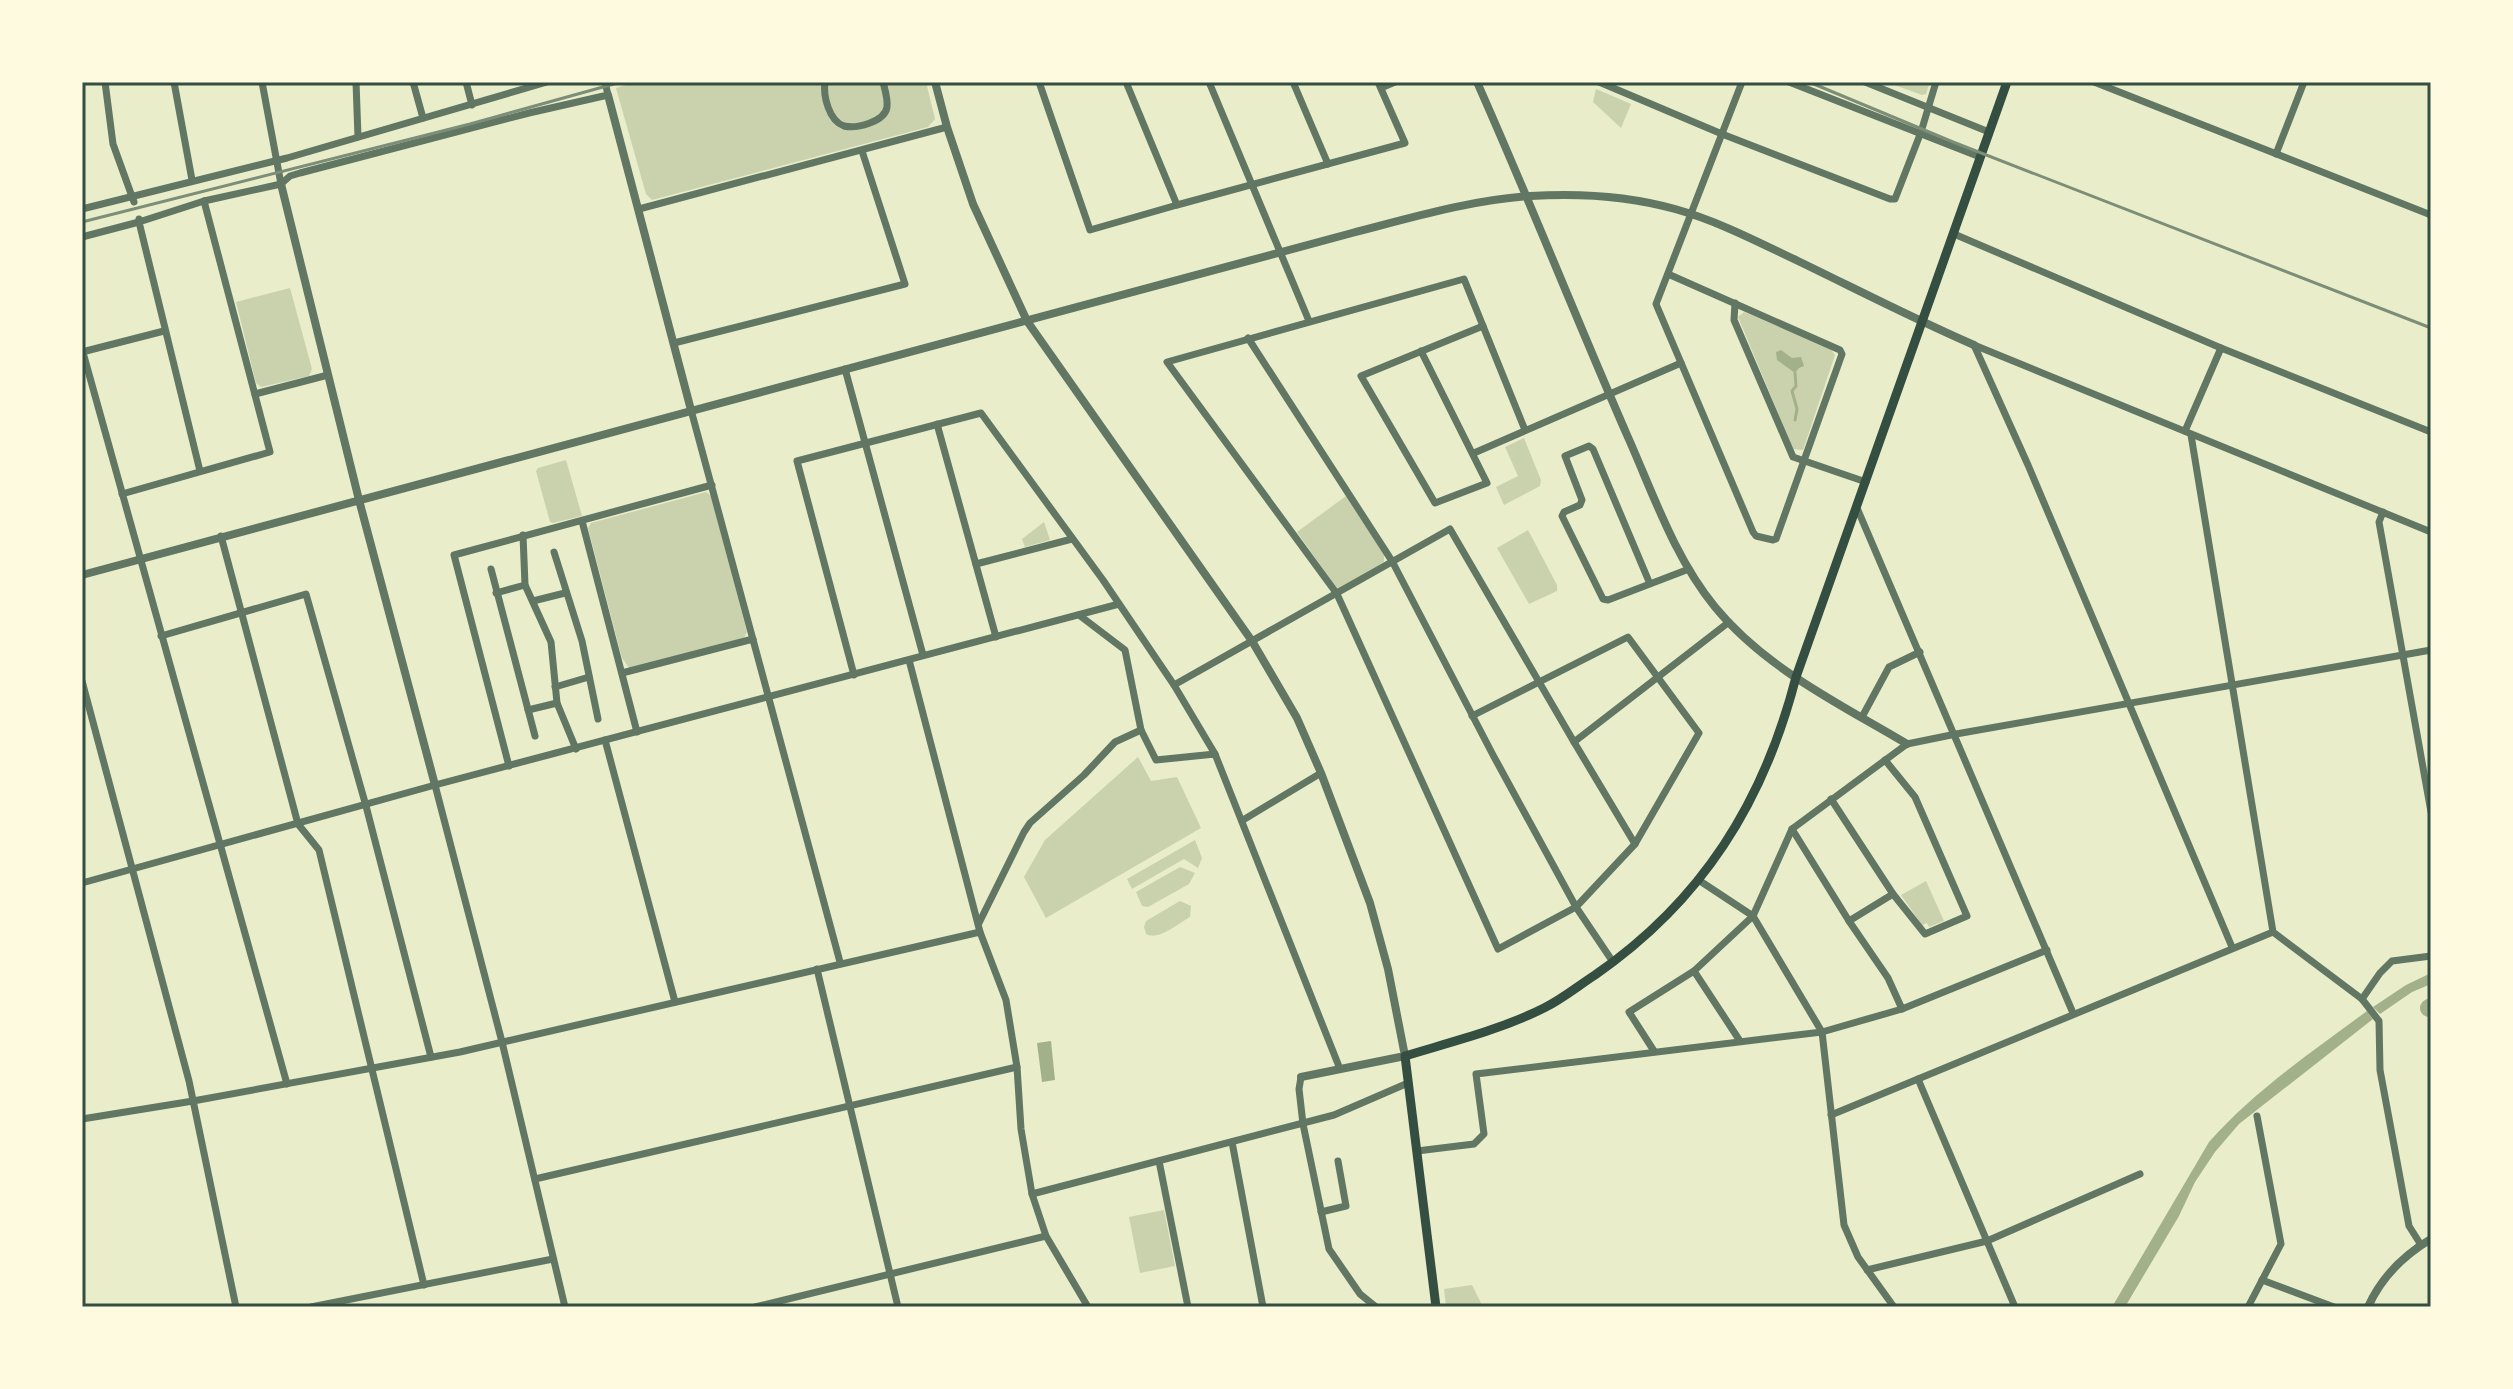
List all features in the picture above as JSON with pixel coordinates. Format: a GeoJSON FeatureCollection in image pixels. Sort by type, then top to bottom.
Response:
{"type":"FeatureCollection","features":[{"type":"Feature","properties":{"kind":"main road"},"geometry":{"type":"LineString","coordinates":[[1436,1307],[1405,1056],[1470,1036],[1545,1007],[1613,962],[1646,935],[1700,881],[1725,845],[1766,766],[1789,704],[2007,82]]}},
{"type":"Feature","properties":{"kind":"street"},"geometry":{"type":"LineString","coordinates":[[105,82],[113,144],[133,200]]}},
{"type":"Feature","properties":{"kind":"street"},"geometry":{"type":"LineString","coordinates":[[174,82],[192,180]]}},
{"type":"Feature","properties":{"kind":"street"},"geometry":{"type":"LineString","coordinates":[[262,82],[275,160],[328,375],[502,1042],[565,1307]]}},
{"type":"Feature","properties":{"kind":"street"},"geometry":{"type":"LineString","coordinates":[[356,82],[358,137]]}},
{"type":"Feature","properties":{"kind":"street"},"geometry":{"type":"LineString","coordinates":[[413,82],[423,118]]}},
{"type":"Feature","properties":{"kind":"street"},"geometry":{"type":"LineString","coordinates":[[466,82],[472,105]]}},
{"type":"Feature","properties":{"kind":"street"},"geometry":{"type":"LineString","coordinates":[[82,209],[133,200],[192,180],[358,137],[545,82]]}},
{"type":"Feature","properties":{"kind":"street"},"geometry":{"type":"LineString","coordinates":[[605,82],[840,962]]}},
{"type":"Feature","properties":{"kind":"street"},"geometry":{"type":"LineString","coordinates":[[825,82],[824,89],[834,119],[842,126],[852,126],[872,122],[885,114],[887,107],[883,82]]}},
{"type":"Feature","properties":{"kind":"street"},"geometry":{"type":"LineString","coordinates":[[935,82],[973,204],[1027,321],[1252,641],[1297,718],[1370,903],[1388,969],[1405,1056],[1301,1077],[1299,1089],[1303,1124],[1329,1249],[1360,1294],[1376,1307]]}},
{"type":"Feature","properties":{"kind":"street"},"geometry":{"type":"LineString","coordinates":[[1039,82],[1090,230],[1405,143],[1380,85],[1395,82]]}},
{"type":"Feature","properties":{"kind":"street"},"geometry":{"type":"LineString","coordinates":[[1126,82],[1177,205]]}},
{"type":"Feature","properties":{"kind":"street"},"geometry":{"type":"LineString","coordinates":[[1209,82],[1309,321]]}},
{"type":"Feature","properties":{"kind":"street"},"geometry":{"type":"LineString","coordinates":[[1293,82],[1328,164]]}},
{"type":"Feature","properties":{"kind":"street"},"geometry":{"type":"LineString","coordinates":[[1477,82],[1528,196],[1609,395],[1689,569],[1729,622],[1757,651],[1907,744]]}},
{"type":"Feature","properties":{"kind":"street"},"geometry":{"type":"LineString","coordinates":[[1599,82],[1890,199],[1895,199],[1936,82]]}},
{"type":"Feature","properties":{"kind":"street"},"geometry":{"type":"LineString","coordinates":[[1668,274],[1840,350],[1842,354],[1776,539],[1756,536],[1656,304],[1742,82]]}},
{"type":"Feature","properties":{"kind":"street"},"geometry":{"type":"LineString","coordinates":[[1789,82],[1980,157]]}},
{"type":"Feature","properties":{"kind":"street"},"geometry":{"type":"LineString","coordinates":[[1865,82],[1989,132]]}},
{"type":"Feature","properties":{"kind":"street"},"geometry":{"type":"LineString","coordinates":[[2094,82],[2431,215]]}},
{"type":"Feature","properties":{"kind":"street"},"geometry":{"type":"LineString","coordinates":[[2276,154],[2304,82]]}},
{"type":"Feature","properties":{"kind":"street"},"geometry":{"type":"LineString","coordinates":[[82,237],[204,201],[281,184],[290,176],[300,173],[608,95]]}},
{"type":"Feature","properties":{"kind":"street"},"geometry":{"type":"LineString","coordinates":[[639,209],[947,127]]}},
{"type":"Feature","properties":{"kind":"street"},"geometry":{"type":"LineString","coordinates":[[674,343],[905,284],[862,151]]}},
{"type":"Feature","properties":{"kind":"street"},"geometry":{"type":"LineString","coordinates":[[82,575],[1435,212],[1528,196],[1586,195],[1691,214],[1747,236],[1974,345],[2431,532]]}},
{"type":"Feature","properties":{"kind":"street"},"geometry":{"type":"LineString","coordinates":[[122,494],[270,452],[204,201]]}},
{"type":"Feature","properties":{"kind":"street"},"geometry":{"type":"LineString","coordinates":[[139,220],[200,471]]}},
{"type":"Feature","properties":{"kind":"street"},"geometry":{"type":"LineString","coordinates":[[1954,234],[2221,348],[2431,432]]}},
{"type":"Feature","properties":{"kind":"street"},"geometry":{"type":"LineString","coordinates":[[1472,716],[1628,637],[1699,733],[1635,844],[1576,907],[1498,949],[1337,594],[1167,362],[1464,279],[1525,430]]}},
{"type":"Feature","properties":{"kind":"street"},"geometry":{"type":"LineString","coordinates":[[1735,303],[1734,320],[1793,457],[1866,482]]}},
{"type":"Feature","properties":{"kind":"street"},"geometry":{"type":"LineString","coordinates":[[1421,351],[1487,483],[1435,503],[1361,376],[1421,351],[1483,326]]}},
{"type":"Feature","properties":{"kind":"street"},"geometry":{"type":"LineString","coordinates":[[164,331],[82,351],[287,1084]]}},
{"type":"Feature","properties":{"kind":"street"},"geometry":{"type":"LineString","coordinates":[[1248,338],[1392,561],[1576,907],[1613,962]]}},
{"type":"Feature","properties":{"kind":"street"},"geometry":{"type":"LineString","coordinates":[[1974,345],[2232,947]]}},
{"type":"Feature","properties":{"kind":"street"},"geometry":{"type":"LineString","coordinates":[[2221,348],[2188,433],[2273,932],[2362,999],[2379,1021],[2380,1070],[2409,1226],[2421,1245]]}},
{"type":"Feature","properties":{"kind":"street"},"geometry":{"type":"LineString","coordinates":[[1474,453],[1681,363]]}},
{"type":"Feature","properties":{"kind":"street"},"geometry":{"type":"LineString","coordinates":[[845,369],[923,655]]}},
{"type":"Feature","properties":{"kind":"street"},"geometry":{"type":"LineString","coordinates":[[255,394],[328,375]]}},
{"type":"Feature","properties":{"kind":"street"},"geometry":{"type":"LineString","coordinates":[[854,675],[797,461],[981,413],[1119,604],[1174,685],[1215,754],[1340,1069]]}},
{"type":"Feature","properties":{"kind":"street"},"geometry":{"type":"LineString","coordinates":[[937,424],[996,637]]}},
{"type":"Feature","properties":{"kind":"street"},"geometry":{"type":"LineString","coordinates":[[1650,584],[1593,449],[1589,446],[1565,456],[1582,500],[1580,505],[1562,516],[1603,599],[1608,600],[1650,584],[1689,569]]}},
{"type":"Feature","properties":{"kind":"street"},"geometry":{"type":"LineString","coordinates":[[509,766],[454,555],[712,485]]}},
{"type":"Feature","properties":{"kind":"street"},"geometry":{"type":"LineString","coordinates":[[1857,508],[2073,1013]]}},
{"type":"Feature","properties":{"kind":"street"},"geometry":{"type":"LineString","coordinates":[[2383,512],[2379,522],[2431,812]]}},
{"type":"Feature","properties":{"kind":"street"},"geometry":{"type":"LineString","coordinates":[[582,521],[637,732]]}},
{"type":"Feature","properties":{"kind":"street"},"geometry":{"type":"LineString","coordinates":[[1174,685],[1450,529],[1635,844]]}},
{"type":"Feature","properties":{"kind":"street"},"geometry":{"type":"LineString","coordinates":[[523,535],[525,585],[551,642],[557,703],[576,749]]}},
{"type":"Feature","properties":{"kind":"street"},"geometry":{"type":"LineString","coordinates":[[221,536],[298,824],[319,850],[424,1285]]}},
{"type":"Feature","properties":{"kind":"street"},"geometry":{"type":"LineString","coordinates":[[976,564],[1072,539]]}},
{"type":"Feature","properties":{"kind":"street"},"geometry":{"type":"LineString","coordinates":[[554,552],[582,641],[598,719]]}},
{"type":"Feature","properties":{"kind":"street"},"geometry":{"type":"LineString","coordinates":[[491,569],[535,736]]}},
{"type":"Feature","properties":{"kind":"street"},"geometry":{"type":"LineString","coordinates":[[496,593],[525,585]]}},
{"type":"Feature","properties":{"kind":"street"},"geometry":{"type":"LineString","coordinates":[[533,601],[565,593]]}},
{"type":"Feature","properties":{"kind":"street"},"geometry":{"type":"LineString","coordinates":[[161,636],[306,594],[366,806],[431,1057]]}},
{"type":"Feature","properties":{"kind":"street"},"geometry":{"type":"LineString","coordinates":[[82,883],[435,785],[1119,604]]}},
{"type":"Feature","properties":{"kind":"street"},"geometry":{"type":"LineString","coordinates":[[1079,615],[1125,650],[1141,730],[1156,760],[1215,754]]}},
{"type":"Feature","properties":{"kind":"street"},"geometry":{"type":"LineString","coordinates":[[1574,742],[1729,622]]}},
{"type":"Feature","properties":{"kind":"street"},"geometry":{"type":"LineString","coordinates":[[622,673],[753,639]]}},
{"type":"Feature","properties":{"kind":"street"},"geometry":{"type":"LineString","coordinates":[[1654,1051],[1629,1012],[1694,971],[1753,916],[1792,829],[1907,744],[2431,650]]}},
{"type":"Feature","properties":{"kind":"street"},"geometry":{"type":"LineString","coordinates":[[1862,717],[1889,667],[1920,652]]}},
{"type":"Feature","properties":{"kind":"street"},"geometry":{"type":"LineString","coordinates":[[909,660],[980,928],[1006,1000],[1032,1194],[1046,1236],[1088,1307]]}},
{"type":"Feature","properties":{"kind":"street"},"geometry":{"type":"LineString","coordinates":[[555,687],[589,677]]}},
{"type":"Feature","properties":{"kind":"street"},"geometry":{"type":"LineString","coordinates":[[82,681],[193,1101],[236,1307]]}},
{"type":"Feature","properties":{"kind":"street"},"geometry":{"type":"LineString","coordinates":[[528,710],[557,703]]}},
{"type":"Feature","properties":{"kind":"street"},"geometry":{"type":"LineString","coordinates":[[980,928],[1030,823],[1084,775],[1115,742],[1141,730]]}},
{"type":"Feature","properties":{"kind":"street"},"geometry":{"type":"LineString","coordinates":[[605,740],[675,1002]]}},
{"type":"Feature","properties":{"kind":"street"},"geometry":{"type":"LineString","coordinates":[[1831,799],[1893,894],[1925,934],[1967,916],[1915,797],[1885,760]]}},
{"type":"Feature","properties":{"kind":"street"},"geometry":{"type":"LineString","coordinates":[[1243,820],[1321,773]]}},
{"type":"Feature","properties":{"kind":"street"},"geometry":{"type":"LineString","coordinates":[[1792,829],[1888,978],[1902,1009]]}},
{"type":"Feature","properties":{"kind":"street"},"geometry":{"type":"LineString","coordinates":[[1700,881],[1753,916],[1822,1032],[1844,1225],[1853,1248],[1894,1307]]}},
{"type":"Feature","properties":{"kind":"street"},"geometry":{"type":"LineString","coordinates":[[1849,921],[1893,894]]}},
{"type":"Feature","properties":{"kind":"street"},"geometry":{"type":"LineString","coordinates":[[82,1119],[287,1084],[502,1042],[980,928]]}},
{"type":"Feature","properties":{"kind":"street"},"geometry":{"type":"LineString","coordinates":[[1831,1115],[2273,932]]}},
{"type":"Feature","properties":{"kind":"street"},"geometry":{"type":"LineString","coordinates":[[1417,1151],[1474,1144],[1484,1134],[1476,1074],[1822,1032],[1902,1009],[2047,950]]}},
{"type":"Feature","properties":{"kind":"street"},"geometry":{"type":"LineString","coordinates":[[2362,999],[2392,961],[2431,956]]}},
{"type":"Feature","properties":{"kind":"street"},"geometry":{"type":"LineString","coordinates":[[817,969],[898,1307]]}},
{"type":"Feature","properties":{"kind":"street"},"geometry":{"type":"LineString","coordinates":[[1694,971],[1740,1041]]}},
{"type":"Feature","properties":{"kind":"street"},"geometry":{"type":"LineString","coordinates":[[535,1179],[1017,1067]]}},
{"type":"Feature","properties":{"kind":"street"},"geometry":{"type":"LineString","coordinates":[[1918,1079],[2015,1307]]}},
{"type":"Feature","properties":{"kind":"street"},"geometry":{"type":"LineString","coordinates":[[1032,1194],[1334,1115],[1408,1083]]}},
{"type":"Feature","properties":{"kind":"street"},"geometry":{"type":"LineString","coordinates":[[2248,1307],[2281,1244],[2257,1116]]}},
{"type":"Feature","properties":{"kind":"street"},"geometry":{"type":"LineString","coordinates":[[1232,1142],[1263,1307]]}},
{"type":"Feature","properties":{"kind":"street"},"geometry":{"type":"LineString","coordinates":[[1159,1161],[1188,1307]]}},
{"type":"Feature","properties":{"kind":"street"},"geometry":{"type":"LineString","coordinates":[[1321,1212],[1346,1206],[1338,1161]]}},
{"type":"Feature","properties":{"kind":"street"},"geometry":{"type":"LineString","coordinates":[[1867,1270],[1987,1241],[2140,1174]]}},
{"type":"Feature","properties":{"kind":"street"},"geometry":{"type":"LineString","coordinates":[[755,1307],[1046,1236]]}},
{"type":"Feature","properties":{"kind":"street"},"geometry":{"type":"LineString","coordinates":[[2368,1307],[2389,1274],[2431,1239]]}},
{"type":"Feature","properties":{"kind":"street"},"geometry":{"type":"LineString","coordinates":[[311,1307],[553,1259]]}},
{"type":"Feature","properties":{"kind":"street"},"geometry":{"type":"LineString","coordinates":[[2262,1280],[2334,1307]]}},
{"type":"Feature","properties":{"kind":"shaded area"},"geometry":{"type":"Polygon","coordinates":[[[637,82],[926,82],[935,119],[928,127],[652,200],[646,194],[616,88],[637,82]]]}},
{"type":"Feature","properties":{"kind":"shaded area"},"geometry":{"type":"Polygon","coordinates":[[[1886,82],[1930,82],[1926,94],[1922,95],[1886,82]]]}},
{"type":"Feature","properties":{"kind":"shaded area"},"geometry":{"type":"Polygon","coordinates":[[[1596,89],[1631,104],[1621,128],[1593,102],[1596,89]]]}},
{"type":"Feature","properties":{"kind":"shaded area"},"geometry":{"type":"Polygon","coordinates":[[[290,288],[312,369],[309,376],[261,387],[256,383],[236,302],[290,288]]]}},
{"type":"Feature","properties":{"kind":"shaded area"},"geometry":{"type":"Polygon","coordinates":[[[1744,312],[1831,349],[1835,355],[1803,450],[1793,449],[1738,317],[1744,312]]]}},
{"type":"Feature","properties":{"kind":"shaded area"},"geometry":{"type":"Polygon","coordinates":[[[1781,350],[1792,358],[1801,357],[1804,366],[1795,373],[1777,360],[1776,352],[1781,350]]]}},
{"type":"Feature","properties":{"kind":"shaded area"},"geometry":{"type":"Polygon","coordinates":[[[1524,438],[1541,480],[1540,486],[1504,505],[1496,487],[1518,476],[1505,447],[1524,438]]]}},
{"type":"Feature","properties":{"kind":"shaded area"},"geometry":{"type":"Polygon","coordinates":[[[566,460],[582,516],[553,523],[550,522],[536,471],[566,460]]]}},
{"type":"Feature","properties":{"kind":"shaded area"},"geometry":{"type":"Polygon","coordinates":[[[706,492],[711,496],[747,632],[744,638],[630,669],[622,658],[588,528],[591,523],[706,492]]]}},
{"type":"Feature","properties":{"kind":"shaded area"},"geometry":{"type":"Polygon","coordinates":[[[1346,496],[1384,555],[1384,562],[1338,590],[1297,532],[1346,496]]]}},
{"type":"Feature","properties":{"kind":"shaded area"},"geometry":{"type":"Polygon","coordinates":[[[1044,522],[1050,540],[1025,547],[1022,539],[1044,522]]]}},
{"type":"Feature","properties":{"kind":"shaded area"},"geometry":{"type":"Polygon","coordinates":[[[1528,530],[1557,585],[1557,591],[1529,604],[1497,548],[1528,530]]]}},
{"type":"Feature","properties":{"kind":"shaded area"},"geometry":{"type":"Polygon","coordinates":[[[1138,757],[1151,781],[1177,777],[1201,828],[1046,918],[1024,877],[1045,840],[1138,757]]]}},
{"type":"Feature","properties":{"kind":"shaded area"},"geometry":{"type":"Polygon","coordinates":[[[1195,840],[1202,858],[1198,868],[1184,859],[1132,889],[1127,879],[1195,840]]]}},
{"type":"Feature","properties":{"kind":"shaded area"},"geometry":{"type":"Polygon","coordinates":[[[1180,867],[1195,873],[1189,884],[1148,907],[1142,906],[1136,892],[1180,867]]]}},
{"type":"Feature","properties":{"kind":"shaded area"},"geometry":{"type":"Polygon","coordinates":[[[1926,881],[1944,921],[1929,927],[1927,923],[1922,925],[1901,895],[1926,881]]]}},
{"type":"Feature","properties":{"kind":"shaded area"},"geometry":{"type":"Polygon","coordinates":[[[1180,901],[1191,906],[1190,917],[1162,934],[1146,934],[1146,921],[1180,901]]]}},
{"type":"Feature","properties":{"kind":"shaded area"},"geometry":{"type":"Polygon","coordinates":[[[2431,973],[2431,984],[2412,992],[2380,1014],[2373,1007],[2406,985],[2431,973]]]}},
{"type":"Feature","properties":{"kind":"shaded area"},"geometry":{"type":"Polygon","coordinates":[[[2367,1011],[2373,1019],[2239,1124],[2195,1182],[2179,1216],[2125,1307],[2112,1307],[2209,1142],[2265,1089],[2367,1011]]]}},
{"type":"Feature","properties":{"kind":"shaded area"},"geometry":{"type":"Polygon","coordinates":[[[1051,1041],[1055,1080],[1042,1082],[1037,1043],[1051,1041]]]}},
{"type":"Feature","properties":{"kind":"shaded area"},"geometry":{"type":"Polygon","coordinates":[[[1164,1210],[1175,1266],[1140,1273],[1129,1217],[1164,1210]]]}},
{"type":"Feature","properties":{"kind":"shaded area"},"geometry":{"type":"Polygon","coordinates":[[[1472,1285],[1483,1307],[1446,1307],[1444,1289],[1472,1285]]]}},
{"type":"Feature","properties":{"kind":"waterway"},"geometry":{"type":"LineString","coordinates":[[1795,373],[1796,386],[1792,391],[1797,409],[1795,420]]}},
{"type":"Feature","properties":{"kind":"railway"},"geometry":{"type":"LineString","coordinates":[[82,222],[470,124],[621,82]]}},
{"type":"Feature","properties":{"kind":"railway"},"geometry":{"type":"LineString","coordinates":[[1809,82],[1953,142],[2431,328]]}}]}
